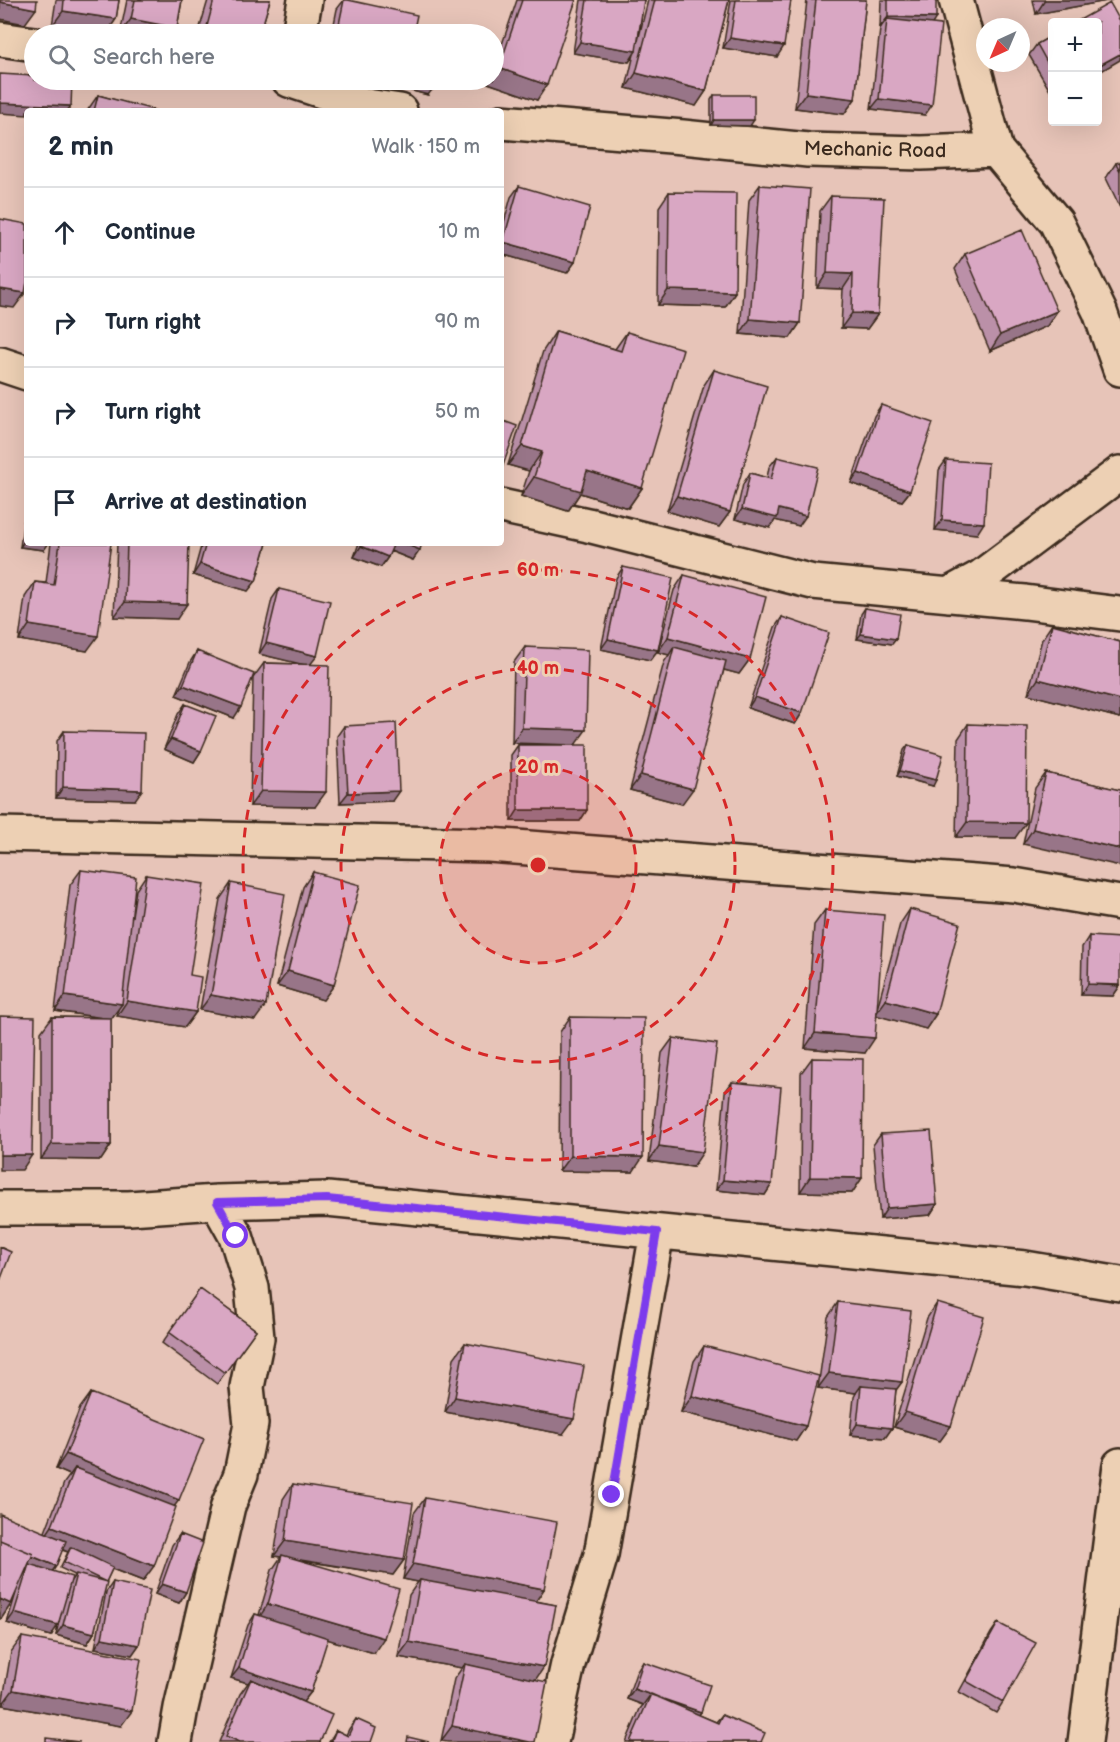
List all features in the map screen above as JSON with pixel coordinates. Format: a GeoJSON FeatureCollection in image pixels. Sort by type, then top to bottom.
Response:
{"type":"FeatureCollection","features":[{"type":"Feature","properties":{"kind":"street"},"geometry":{"type":"LineString","coordinates":[[301,24],[305,0]]}},
{"type":"Feature","properties":{"kind":"street"},"geometry":{"type":"LineString","coordinates":[[956,0],[996,150],[1056,222],[1100,312],[1120,369]]}},
{"type":"Feature","properties":{"kind":"street"},"geometry":{"type":"LineString","coordinates":[[0,39],[24,43]]}},
{"type":"Feature","properties":{"kind":"street"},"geometry":{"type":"LineString","coordinates":[[320,90],[367,106],[380,108]]}},
{"type":"Feature","properties":{"kind":"street","name":"Mechanic Road"},"geometry":{"type":"LineString","coordinates":[[504,122],[808,150],[921,153],[996,150]]}},
{"type":"Feature","properties":{"kind":"street"},"geometry":{"type":"LineString","coordinates":[[0,364],[24,372]]}},
{"type":"Feature","properties":{"kind":"street"},"geometry":{"type":"LineString","coordinates":[[948,595],[981,577],[1120,473]]}},
{"type":"Feature","properties":{"kind":"street"},"geometry":{"type":"LineString","coordinates":[[504,507],[588,525],[813,582],[1120,614]]}},
{"type":"Feature","properties":{"kind":"street"},"geometry":{"type":"LineString","coordinates":[[0,834],[489,845],[1014,885],[1120,903]]}},
{"type":"Feature","properties":{"kind":"street"},"geometry":{"type":"LineString","coordinates":[[0,1208],[129,1209],[217,1202],[327,1199],[1025,1268],[1120,1284]]}},
{"type":"Feature","properties":{"kind":"street"},"geometry":{"type":"LineString","coordinates":[[175,1742],[228,1506],[241,1474],[251,1424],[247,1387],[257,1338],[252,1288],[236,1236],[217,1202]]}},
{"type":"Feature","properties":{"kind":"street"},"geometry":{"type":"LineString","coordinates":[[551,1742],[568,1664],[601,1555],[657,1232]]}},
{"type":"Feature","properties":{"kind":"street"},"geometry":{"type":"LineString","coordinates":[[1085,1742],[1120,1465]]}},
{"type":"Feature","properties":{"kind":"building"},"geometry":{"type":"Polygon","coordinates":[[[0,0],[37,0],[36,9],[0,2],[0,0]]]}},
{"type":"Feature","properties":{"kind":"building"},"geometry":{"type":"Polygon","coordinates":[[[64,0],[119,0],[116,19],[63,11],[64,0]]]}},
{"type":"Feature","properties":{"kind":"building"},"geometry":{"type":"Polygon","coordinates":[[[135,0],[182,0],[178,24],[157,24],[131,19],[135,0]]]}},
{"type":"Feature","properties":{"kind":"building"},"geometry":{"type":"Polygon","coordinates":[[[214,0],[270,0],[263,24],[208,24],[214,0]]]}},
{"type":"Feature","properties":{"kind":"building"},"geometry":{"type":"Polygon","coordinates":[[[344,0],[417,15],[415,24],[339,24],[344,0]]]}},
{"type":"Feature","properties":{"kind":"building"},"geometry":{"type":"Polygon","coordinates":[[[522,0],[576,0],[547,85],[504,70],[504,53],[522,0]]]}},
{"type":"Feature","properties":{"kind":"building"},"geometry":{"type":"Polygon","coordinates":[[[587,0],[644,0],[636,51],[580,42],[587,0]]]}},
{"type":"Feature","properties":{"kind":"building"},"geometry":{"type":"Polygon","coordinates":[[[655,0],[729,0],[706,91],[636,73],[655,0]]]}},
{"type":"Feature","properties":{"kind":"building"},"geometry":{"type":"Polygon","coordinates":[[[736,0],[791,0],[784,46],[730,38],[736,0]]]}},
{"type":"Feature","properties":{"kind":"building"},"geometry":{"type":"Polygon","coordinates":[[[816,0],[866,0],[855,99],[806,93],[816,0]]]}},
{"type":"Feature","properties":{"kind":"building"},"geometry":{"type":"Polygon","coordinates":[[[888,0],[936,0],[936,18],[888,17],[888,0]]]}},
{"type":"Feature","properties":{"kind":"building"},"geometry":{"type":"Polygon","coordinates":[[[1110,3],[1120,21],[1120,54],[1102,64],[1102,18],[1083,18],[1110,3]]]}},
{"type":"Feature","properties":{"kind":"building"},"geometry":{"type":"Polygon","coordinates":[[[887,19],[941,25],[932,105],[879,99],[887,19]]]}},
{"type":"Feature","properties":{"kind":"building"},"geometry":{"type":"Polygon","coordinates":[[[1048,38],[1048,64],[1037,44],[1048,38]]]}},
{"type":"Feature","properties":{"kind":"building"},"geometry":{"type":"Polygon","coordinates":[[[0,74],[24,75],[24,90],[72,90],[71,106],[0,103],[0,74]]]}},
{"type":"Feature","properties":{"kind":"building"},"geometry":{"type":"Polygon","coordinates":[[[98,95],[147,108],[95,108],[98,95]]]}},
{"type":"Feature","properties":{"kind":"building"},"geometry":{"type":"Polygon","coordinates":[[[714,95],[754,95],[754,120],[714,120],[714,95]]]}},
{"type":"Feature","properties":{"kind":"building"},"geometry":{"type":"Polygon","coordinates":[[[760,185],[810,189],[800,323],[750,319],[760,185]]]}},
{"type":"Feature","properties":{"kind":"building"},"geometry":{"type":"Polygon","coordinates":[[[519,186],[590,207],[575,262],[504,242],[519,186]]]}},
{"type":"Feature","properties":{"kind":"building"},"geometry":{"type":"Polygon","coordinates":[[[669,192],[736,193],[735,292],[668,290],[669,192]]]}},
{"type":"Feature","properties":{"kind":"building"},"geometry":{"type":"Polygon","coordinates":[[[831,196],[884,198],[878,314],[852,313],[853,274],[827,273],[831,196]]]}},
{"type":"Feature","properties":{"kind":"building"},"geometry":{"type":"Polygon","coordinates":[[[0,219],[24,223],[24,293],[0,289],[0,219]]]}},
{"type":"Feature","properties":{"kind":"building"},"geometry":{"type":"Polygon","coordinates":[[[1022,230],[1057,311],[1000,335],[965,254],[1022,230]]]}},
{"type":"Feature","properties":{"kind":"building"},"geometry":{"type":"Polygon","coordinates":[[[556,331],[621,351],[627,332],[683,349],[642,488],[587,471],[581,491],[534,477],[542,452],[522,446],[556,331]]]}},
{"type":"Feature","properties":{"kind":"building"},"geometry":{"type":"Polygon","coordinates":[[[714,370],[767,386],[730,512],[677,496],[714,370]]]}},
{"type":"Feature","properties":{"kind":"building"},"geometry":{"type":"Polygon","coordinates":[[[881,405],[933,423],[910,491],[858,473],[881,405]]]}},
{"type":"Feature","properties":{"kind":"building"},"geometry":{"type":"Polygon","coordinates":[[[504,421],[517,426],[504,463],[504,421]]]}},
{"type":"Feature","properties":{"kind":"building"},"geometry":{"type":"Polygon","coordinates":[[[777,457],[818,467],[806,516],[779,509],[777,518],[742,509],[750,473],[771,479],[777,457]]]}},
{"type":"Feature","properties":{"kind":"building"},"geometry":{"type":"Polygon","coordinates":[[[946,460],[988,463],[984,523],[942,520],[946,460]]]}},
{"type":"Feature","properties":{"kind":"building"},"geometry":{"type":"Polygon","coordinates":[[[60,546],[111,546],[98,636],[29,625],[35,582],[54,585],[60,546]]]}},
{"type":"Feature","properties":{"kind":"building"},"geometry":{"type":"Polygon","coordinates":[[[127,546],[189,546],[187,604],[125,602],[127,546]]]}},
{"type":"Feature","properties":{"kind":"building"},"geometry":{"type":"Polygon","coordinates":[[[205,546],[266,546],[256,581],[200,564],[205,546]]]}},
{"type":"Feature","properties":{"kind":"building"},"geometry":{"type":"Polygon","coordinates":[[[361,546],[393,546],[388,557],[361,546]]]}},
{"type":"Feature","properties":{"kind":"building"},"geometry":{"type":"Polygon","coordinates":[[[623,567],[673,578],[658,650],[608,639],[623,567]]]}},
{"type":"Feature","properties":{"kind":"building"},"geometry":{"type":"Polygon","coordinates":[[[684,575],[766,597],[750,659],[668,637],[684,575]]]}},
{"type":"Feature","properties":{"kind":"building"},"geometry":{"type":"Polygon","coordinates":[[[279,589],[330,601],[317,656],[266,643],[279,589]]]}},
{"type":"Feature","properties":{"kind":"building"},"geometry":{"type":"Polygon","coordinates":[[[865,608],[900,614],[896,639],[861,634],[865,608]]]}},
{"type":"Feature","properties":{"kind":"building"},"geometry":{"type":"Polygon","coordinates":[[[782,617],[829,633],[802,713],[755,697],[782,617]]]}},
{"type":"Feature","properties":{"kind":"building"},"geometry":{"type":"Polygon","coordinates":[[[1052,624],[1120,642],[1120,700],[1038,679],[1052,624]]]}},
{"type":"Feature","properties":{"kind":"building"},"geometry":{"type":"Polygon","coordinates":[[[525,647],[588,650],[586,730],[522,728],[525,647]]]}},
{"type":"Feature","properties":{"kind":"building"},"geometry":{"type":"Polygon","coordinates":[[[674,647],[726,661],[693,789],[641,775],[674,647]]]}},
{"type":"Feature","properties":{"kind":"building"},"geometry":{"type":"Polygon","coordinates":[[[197,651],[254,674],[241,707],[183,685],[197,651]]]}},
{"type":"Feature","properties":{"kind":"building"},"geometry":{"type":"Polygon","coordinates":[[[264,663],[329,665],[326,792],[261,791],[264,663]]]}},
{"type":"Feature","properties":{"kind":"building"},"geometry":{"type":"Polygon","coordinates":[[[185,704],[216,716],[201,751],[171,739],[185,704]]]}},
{"type":"Feature","properties":{"kind":"building"},"geometry":{"type":"Polygon","coordinates":[[[396,723],[399,791],[348,793],[344,726],[396,723]]]}},
{"type":"Feature","properties":{"kind":"building"},"geometry":{"type":"Polygon","coordinates":[[[968,724],[1027,726],[1026,823],[967,822],[968,724]]]}},
{"type":"Feature","properties":{"kind":"building"},"geometry":{"type":"Polygon","coordinates":[[[64,731],[144,733],[142,790],[63,787],[64,731]]]}},
{"type":"Feature","properties":{"kind":"building"},"geometry":{"type":"Polygon","coordinates":[[[518,745],[587,745],[587,810],[518,810],[518,745]]]}},
{"type":"Feature","properties":{"kind":"building"},"geometry":{"type":"Polygon","coordinates":[[[908,745],[943,755],[936,780],[900,771],[908,745]]]}},
{"type":"Feature","properties":{"kind":"building"},"geometry":{"type":"Polygon","coordinates":[[[1046,773],[1120,790],[1120,849],[1033,829],[1046,773]]]}},
{"type":"Feature","properties":{"kind":"building"},"geometry":{"type":"Polygon","coordinates":[[[81,870],[136,877],[122,1004],[65,996],[81,870]]]}},
{"type":"Feature","properties":{"kind":"building"},"geometry":{"type":"Polygon","coordinates":[[[313,872],[360,885],[334,985],[288,971],[313,872]]]}},
{"type":"Feature","properties":{"kind":"building"},"geometry":{"type":"Polygon","coordinates":[[[146,875],[204,884],[190,975],[201,977],[196,1012],[127,1001],[146,875]]]}},
{"type":"Feature","properties":{"kind":"building"},"geometry":{"type":"Polygon","coordinates":[[[231,883],[285,894],[266,1005],[211,995],[231,883]]]}},
{"type":"Feature","properties":{"kind":"building"},"geometry":{"type":"Polygon","coordinates":[[[910,909],[960,923],[936,1014],[886,1000],[910,909]]]}},
{"type":"Feature","properties":{"kind":"building"},"geometry":{"type":"Polygon","coordinates":[[[825,910],[884,915],[875,1038],[815,1033],[825,910]]]}},
{"type":"Feature","properties":{"kind":"building"},"geometry":{"type":"Polygon","coordinates":[[[1089,936],[1120,938],[1120,985],[1088,984],[1089,936]]]}},
{"type":"Feature","properties":{"kind":"building"},"geometry":{"type":"Polygon","coordinates":[[[0,1016],[35,1017],[32,1155],[0,1155],[0,1016]]]}},
{"type":"Feature","properties":{"kind":"building"},"geometry":{"type":"Polygon","coordinates":[[[52,1017],[111,1018],[111,1145],[52,1144],[52,1017]]]}},
{"type":"Feature","properties":{"kind":"building"},"geometry":{"type":"Polygon","coordinates":[[[570,1017],[644,1018],[643,1157],[570,1156],[570,1017]]]}},
{"type":"Feature","properties":{"kind":"building"},"geometry":{"type":"Polygon","coordinates":[[[673,1038],[717,1044],[703,1152],[659,1146],[673,1038]]]}},
{"type":"Feature","properties":{"kind":"building"},"geometry":{"type":"Polygon","coordinates":[[[812,1058],[863,1059],[862,1178],[810,1177],[812,1058]]]}},
{"type":"Feature","properties":{"kind":"building"},"geometry":{"type":"Polygon","coordinates":[[[732,1082],[781,1087],[772,1184],[723,1180],[732,1082]]]}},
{"type":"Feature","properties":{"kind":"building"},"geometry":{"type":"Polygon","coordinates":[[[931,1131],[937,1204],[887,1208],[881,1134],[931,1131]]]}},
{"type":"Feature","properties":{"kind":"building"},"geometry":{"type":"Polygon","coordinates":[[[0,1247],[11,1252],[0,1281],[0,1247]]]}},
{"type":"Feature","properties":{"kind":"building"},"geometry":{"type":"Polygon","coordinates":[[[200,1289],[256,1330],[225,1373],[169,1332],[200,1289]]]}},
{"type":"Feature","properties":{"kind":"building"},"geometry":{"type":"Polygon","coordinates":[[[838,1302],[911,1311],[902,1382],[829,1373],[838,1302]]]}},
{"type":"Feature","properties":{"kind":"building"},"geometry":{"type":"Polygon","coordinates":[[[937,1303],[984,1317],[951,1426],[905,1412],[937,1303]]]}},
{"type":"Feature","properties":{"kind":"building"},"geometry":{"type":"Polygon","coordinates":[[[465,1343],[584,1366],[574,1419],[455,1397],[465,1343]]]}},
{"type":"Feature","properties":{"kind":"building"},"geometry":{"type":"Polygon","coordinates":[[[704,1346],[819,1376],[806,1426],[692,1396],[704,1346]]]}},
{"type":"Feature","properties":{"kind":"building"},"geometry":{"type":"Polygon","coordinates":[[[861,1386],[896,1389],[892,1428],[857,1424],[861,1386]]]}},
{"type":"Feature","properties":{"kind":"building"},"geometry":{"type":"Polygon","coordinates":[[[91,1393],[204,1439],[179,1500],[66,1454],[91,1393]]]}},
{"type":"Feature","properties":{"kind":"building"},"geometry":{"type":"Polygon","coordinates":[[[75,1468],[176,1507],[154,1566],[52,1526],[75,1468]]]}},
{"type":"Feature","properties":{"kind":"building"},"geometry":{"type":"Polygon","coordinates":[[[293,1484],[413,1503],[404,1560],[285,1541],[293,1484]]]}},
{"type":"Feature","properties":{"kind":"building"},"geometry":{"type":"Polygon","coordinates":[[[425,1498],[557,1522],[544,1589],[413,1564],[425,1498]]]}},
{"type":"Feature","properties":{"kind":"building"},"geometry":{"type":"Polygon","coordinates":[[[0,1514],[66,1541],[56,1566],[0,1540],[0,1514]]]}},
{"type":"Feature","properties":{"kind":"building"},"geometry":{"type":"Polygon","coordinates":[[[180,1534],[203,1543],[186,1592],[162,1584],[180,1534]]]}},
{"type":"Feature","properties":{"kind":"building"},"geometry":{"type":"Polygon","coordinates":[[[0,1540],[33,1554],[11,1604],[0,1599],[0,1540]]]}},
{"type":"Feature","properties":{"kind":"building"},"geometry":{"type":"Polygon","coordinates":[[[71,1547],[113,1567],[106,1582],[64,1562],[71,1547]]]}},
{"type":"Feature","properties":{"kind":"building"},"geometry":{"type":"Polygon","coordinates":[[[282,1555],[399,1589],[384,1638],[268,1604],[282,1555]]]}},
{"type":"Feature","properties":{"kind":"building"},"geometry":{"type":"Polygon","coordinates":[[[29,1564],[72,1577],[58,1625],[14,1613],[29,1564]]]}},
{"type":"Feature","properties":{"kind":"building"},"geometry":{"type":"Polygon","coordinates":[[[76,1574],[107,1582],[94,1633],[63,1625],[76,1574]]]}},
{"type":"Feature","properties":{"kind":"building"},"geometry":{"type":"Polygon","coordinates":[[[420,1580],[556,1605],[544,1667],[409,1642],[420,1580]]]}},
{"type":"Feature","properties":{"kind":"building"},"geometry":{"type":"Polygon","coordinates":[[[113,1582],[150,1590],[139,1645],[102,1638],[113,1582]]]}},
{"type":"Feature","properties":{"kind":"building"},"geometry":{"type":"Polygon","coordinates":[[[255,1614],[328,1638],[311,1692],[239,1668],[255,1614]]]}},
{"type":"Feature","properties":{"kind":"building"},"geometry":{"type":"Polygon","coordinates":[[[998,1623],[1036,1643],[1003,1702],[966,1681],[998,1623]]]}},
{"type":"Feature","properties":{"kind":"building"},"geometry":{"type":"Polygon","coordinates":[[[22,1637],[141,1659],[132,1711],[13,1690],[22,1637]]]}},
{"type":"Feature","properties":{"kind":"building"},"geometry":{"type":"Polygon","coordinates":[[[643,1662],[710,1685],[701,1712],[634,1689],[643,1662]]]}},
{"type":"Feature","properties":{"kind":"building"},"geometry":{"type":"Polygon","coordinates":[[[465,1664],[547,1682],[535,1742],[452,1726],[465,1664]]]}},
{"type":"Feature","properties":{"kind":"building"},"geometry":{"type":"Polygon","coordinates":[[[251,1679],[332,1715],[320,1742],[240,1742],[226,1736],[251,1679]]]}},
{"type":"Feature","properties":{"kind":"building"},"geometry":{"type":"Polygon","coordinates":[[[651,1694],[718,1723],[722,1715],[765,1733],[761,1742],[630,1742],[651,1694]]]}},
{"type":"Feature","properties":{"kind":"building"},"geometry":{"type":"Polygon","coordinates":[[[356,1719],[376,1728],[371,1742],[331,1742],[336,1730],[348,1736],[356,1719]]]}},
{"type":"Feature","properties":{"kind":"building"},"geometry":{"type":"Polygon","coordinates":[[[408,1737],[429,1742],[407,1742],[408,1737]]]}},
{"type":"Feature","properties":{"kind":"building"},"geometry":{"type":"Polygon","coordinates":[[[46,1738],[80,1742],[46,1742],[46,1738]]]}},
{"type":"Feature","properties":{"kind":"route"},"geometry":{"type":"LineString","coordinates":[[236,1236],[217,1202],[327,1199],[657,1232],[612,1495]]}}]}
